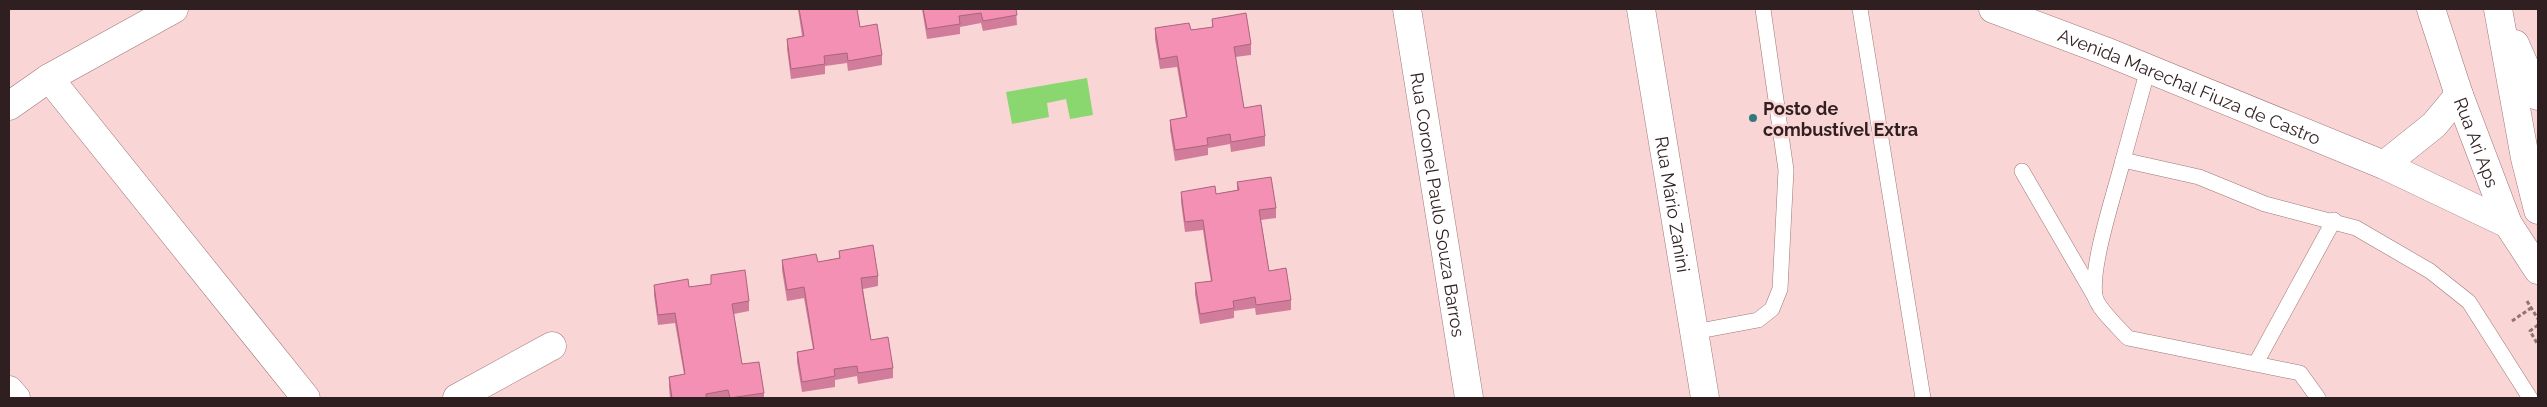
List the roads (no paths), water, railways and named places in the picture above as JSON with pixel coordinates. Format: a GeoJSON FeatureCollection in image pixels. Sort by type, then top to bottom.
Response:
{"type":"FeatureCollection","features":[{"type":"Feature","properties":{"kind":"main road"},"geometry":{"type":"LineString","coordinates":[[9,106],[49,78],[174,9]]}},
{"type":"Feature","properties":{"kind":"main road","name":"Rua Coronel Paulo Souza Barros"},"geometry":{"type":"LineString","coordinates":[[1407,9],[1469,398]]}},
{"type":"Feature","properties":{"kind":"main road","name":"Rua Mário Zanini"},"geometry":{"type":"LineString","coordinates":[[1641,9],[1705,398]]}},
{"type":"Feature","properties":{"kind":"main road","name":"Avenida Marechal Fiuza de Castro"},"geometry":{"type":"LineString","coordinates":[[1994,9],[2384,165],[2508,224]]}},
{"type":"Feature","properties":{"kind":"main road","name":"Rua Ari Aps"},"geometry":{"type":"LineString","coordinates":[[2431,9],[2459,95],[2508,224],[2538,270]]}},
{"type":"Feature","properties":{"kind":"main road"},"geometry":{"type":"LineString","coordinates":[[2498,9],[2538,96]]}},
{"type":"Feature","properties":{"kind":"main road"},"geometry":{"type":"LineString","coordinates":[[2498,9],[2525,158],[2538,210]]}},
{"type":"Feature","properties":{"kind":"main road"},"geometry":{"type":"LineString","coordinates":[[49,78],[306,398]]}},
{"type":"Feature","properties":{"kind":"main road"},"geometry":{"type":"LineString","coordinates":[[2384,165],[2434,125],[2459,95]]}},
{"type":"Feature","properties":{"kind":"main road"},"geometry":{"type":"LineString","coordinates":[[457,398],[552,346]]}},
{"type":"Feature","properties":{"kind":"main road"},"geometry":{"type":"LineString","coordinates":[[9,390],[16,398]]}},
{"type":"Feature","properties":{"kind":"lane"},"geometry":{"type":"LineString","coordinates":[[1694,332],[1758,320],[1772,309],[1780,289],[1786,170],[1763,9]]}},
{"type":"Feature","properties":{"kind":"lane"},"geometry":{"type":"LineString","coordinates":[[1860,9],[1923,398]]}},
{"type":"Feature","properties":{"kind":"lane"},"geometry":{"type":"LineString","coordinates":[[2095,297],[2096,263],[2148,69]]}},
{"type":"Feature","properties":{"kind":"lane"},"geometry":{"type":"LineString","coordinates":[[2123,160],[2199,177],[2266,204],[2334,220],[2356,228],[2430,271],[2469,302],[2530,398]]}},
{"type":"Feature","properties":{"kind":"lane"},"geometry":{"type":"LineString","coordinates":[[2022,171],[2095,297],[2111,320],[2128,338],[2300,373],[2318,398]]}},
{"type":"Feature","properties":{"kind":"lane"},"geometry":{"type":"LineString","coordinates":[[2256,363],[2334,220]]}},
{"type":"Feature","properties":{"kind":"place","name":"Posto de combustível Extra"},"geometry":{"type":"Point","coordinates":[1753,118]}}]}
